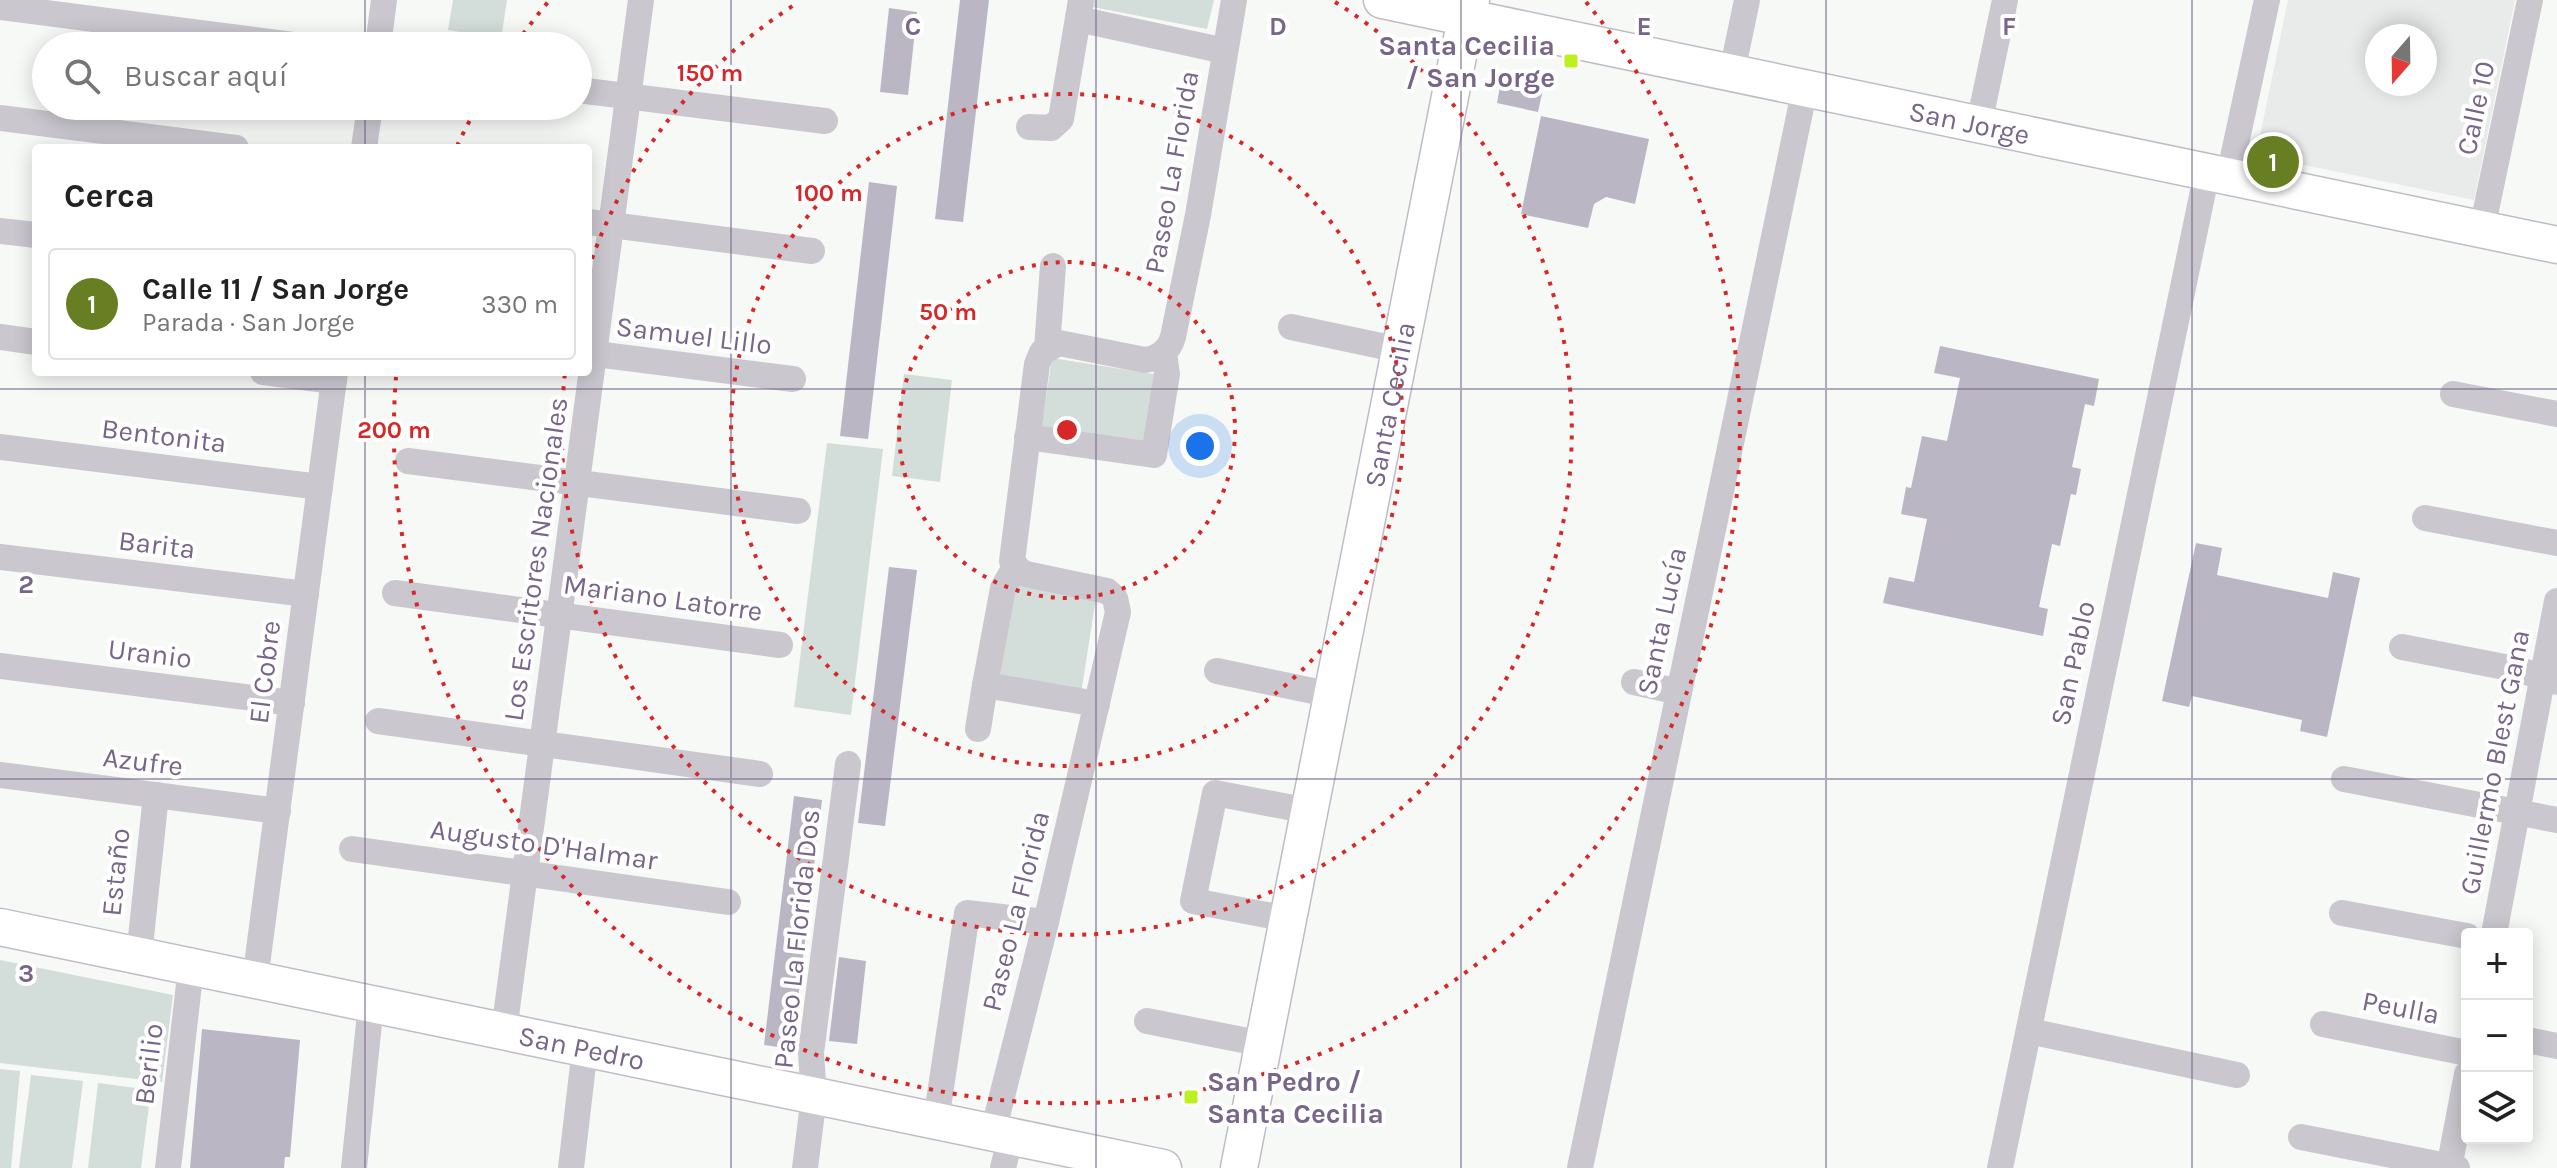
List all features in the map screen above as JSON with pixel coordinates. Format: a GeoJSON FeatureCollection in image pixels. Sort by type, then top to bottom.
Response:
{"type":"FeatureCollection","features":[{"type":"Feature","properties":{"kind":"street"},"geometry":{"type":"LineString","coordinates":[[380,32],[384,0]]}},
{"type":"Feature","properties":{"kind":"street","name":"Los Escritores Nacionales"},"geometry":{"type":"LineString","coordinates":[[592,340],[600,224],[628,96],[641,0]]}},
{"type":"Feature","properties":{"kind":"street","name":"Paseo La Florida"},"geometry":{"type":"LineString","coordinates":[[1027,437],[1154,455],[1167,374],[1164,353],[1173,337],[1198,215],[1234,0]]}},
{"type":"Feature","properties":{"kind":"street","name":"San Jorge"},"geometry":{"type":"LineString","coordinates":[[1382,0],[1485,10],[1732,72],[2557,245]]}},
{"type":"Feature","properties":{"kind":"street"},"geometry":{"type":"LineString","coordinates":[[1732,72],[1747,0]]}},
{"type":"Feature","properties":{"kind":"street"},"geometry":{"type":"LineString","coordinates":[[1979,124],[2005,0]]}},
{"type":"Feature","properties":{"kind":"street","name":"San Pablo"},"geometry":{"type":"LineString","coordinates":[[2000,1168],[2218,174],[2267,0]]}},
{"type":"Feature","properties":{"kind":"street","name":"Calle 10"},"geometry":{"type":"LineString","coordinates":[[2482,229],[2530,0]]}},
{"type":"Feature","properties":{"kind":"street"},"geometry":{"type":"LineString","coordinates":[[0,7],[193,32]]}},
{"type":"Feature","properties":{"kind":"street"},"geometry":{"type":"LineString","coordinates":[[1029,127],[1051,128],[1061,119],[1079,10],[1225,51]]}},
{"type":"Feature","properties":{"kind":"street","name":"Santa Cecilia"},"geometry":{"type":"LineString","coordinates":[[1239,1168],[1400,350],[1485,10]]}},
{"type":"Feature","properties":{"kind":"street","name":"Santa Lucía"},"geometry":{"type":"LineString","coordinates":[[1580,1168],[1805,88]]}},
{"type":"Feature","properties":{"kind":"street"},"geometry":{"type":"LineString","coordinates":[[592,92],[825,121]]}},
{"type":"Feature","properties":{"kind":"street"},"geometry":{"type":"LineString","coordinates":[[0,118],[205,144]]}},
{"type":"Feature","properties":{"kind":"street"},"geometry":{"type":"LineString","coordinates":[[365,144],[368,120]]}},
{"type":"Feature","properties":{"kind":"street"},"geometry":{"type":"LineString","coordinates":[[600,224],[812,251]]}},
{"type":"Feature","properties":{"kind":"street"},"geometry":{"type":"LineString","coordinates":[[0,231],[32,235]]}},
{"type":"Feature","properties":{"kind":"street"},"geometry":{"type":"LineString","coordinates":[[1047,348],[1053,266]]}},
{"type":"Feature","properties":{"kind":"street"},"geometry":{"type":"LineString","coordinates":[[1291,327],[1400,350]]}},
{"type":"Feature","properties":{"kind":"street"},"geometry":{"type":"LineString","coordinates":[[0,337],[32,341]]}},
{"type":"Feature","properties":{"kind":"street"},"geometry":{"type":"LineString","coordinates":[[978,729],[1003,588],[1015,567],[1012,554],[1037,364],[1042,352],[1066,344],[1145,360],[1164,353]]}},
{"type":"Feature","properties":{"kind":"street","name":"Samuel Lillo"},"geometry":{"type":"LineString","coordinates":[[592,354],[793,379]]}},
{"type":"Feature","properties":{"kind":"street","name":"Los Escritores Nacionales"},"geometry":{"type":"LineString","coordinates":[[504,1031],[589,376]]}},
{"type":"Feature","properties":{"kind":"street","name":"El Cobre"},"geometry":{"type":"LineString","coordinates":[[255,980],[335,377]]}},
{"type":"Feature","properties":{"kind":"street"},"geometry":{"type":"LineString","coordinates":[[2453,394],[2557,414]]}},
{"type":"Feature","properties":{"kind":"street","name":"Bentonita"},"geometry":{"type":"LineString","coordinates":[[0,447],[320,487]]}},
{"type":"Feature","properties":{"kind":"street"},"geometry":{"type":"LineString","coordinates":[[408,461],[798,511]]}},
{"type":"Feature","properties":{"kind":"street"},"geometry":{"type":"LineString","coordinates":[[2425,518],[2557,543]]}},
{"type":"Feature","properties":{"kind":"street","name":"Barita"},"geometry":{"type":"LineString","coordinates":[[0,557],[306,594]]}},
{"type":"Feature","properties":{"kind":"street","name":"Paseo La Florida"},"geometry":{"type":"LineString","coordinates":[[1002,1145],[1046,922],[1118,612],[1115,598],[1102,589],[1026,574],[1015,567]]}},
{"type":"Feature","properties":{"kind":"street","name":"Mariano Latorre"},"geometry":{"type":"LineString","coordinates":[[395,593],[780,645]]}},
{"type":"Feature","properties":{"kind":"street","name":"Guillermo Blest Gana"},"geometry":{"type":"LineString","coordinates":[[2495,928],[2517,812],[2550,680],[2557,601]]}},
{"type":"Feature","properties":{"kind":"street"},"geometry":{"type":"LineString","coordinates":[[2402,647],[2520,670],[2550,680]]}},
{"type":"Feature","properties":{"kind":"street","name":"Uranio"},"geometry":{"type":"LineString","coordinates":[[0,666],[292,703]]}},
{"type":"Feature","properties":{"kind":"street"},"geometry":{"type":"LineString","coordinates":[[1217,671],[1332,695]]}},
{"type":"Feature","properties":{"kind":"street"},"geometry":{"type":"LineString","coordinates":[[1634,682],[1679,692]]}},
{"type":"Feature","properties":{"kind":"street"},"geometry":{"type":"LineString","coordinates":[[985,685],[1097,704]]}},
{"type":"Feature","properties":{"kind":"street"},"geometry":{"type":"LineString","coordinates":[[378,721],[760,774]]}},
{"type":"Feature","properties":{"kind":"street","name":"Paseo La Florida Dos"},"geometry":{"type":"LineString","coordinates":[[805,1168],[814,1096],[811,1053],[848,764]]}},
{"type":"Feature","properties":{"kind":"street","name":"Azufre"},"geometry":{"type":"LineString","coordinates":[[0,775],[278,811]]}},
{"type":"Feature","properties":{"kind":"street"},"geometry":{"type":"LineString","coordinates":[[2344,779],[2557,820]]}},
{"type":"Feature","properties":{"kind":"street"},"geometry":{"type":"LineString","coordinates":[[1288,919],[1193,901],[1205,839],[1215,793],[1309,811]]}},
{"type":"Feature","properties":{"kind":"street","name":"Estaño"},"geometry":{"type":"LineString","coordinates":[[139,956],[156,795]]}},
{"type":"Feature","properties":{"kind":"street","name":"Augusto D'Halmar"},"geometry":{"type":"LineString","coordinates":[[352,849],[728,902]]}},
{"type":"Feature","properties":{"kind":"street","name":"Paseo La Florida"},"geometry":{"type":"LineString","coordinates":[[936,1121],[967,913],[1046,922]]}},
{"type":"Feature","properties":{"kind":"street"},"geometry":{"type":"LineString","coordinates":[[2342,913],[2461,935]]}},
{"type":"Feature","properties":{"kind":"street","name":"San Pedro"},"geometry":{"type":"LineString","coordinates":[[0,927],[936,1121],[1002,1145],[1163,1168]]}},
{"type":"Feature","properties":{"kind":"street","name":"Berilio"},"geometry":{"type":"LineString","coordinates":[[168,1168],[191,967]]}},
{"type":"Feature","properties":{"kind":"street"},"geometry":{"type":"LineString","coordinates":[[354,1168],[371,1004]]}},
{"type":"Feature","properties":{"kind":"street"},"geometry":{"type":"LineString","coordinates":[[1147,1021],[1263,1044]]}},
{"type":"Feature","properties":{"kind":"street","name":"Peulla"},"geometry":{"type":"LineString","coordinates":[[2323,1024],[2461,1052]]}},
{"type":"Feature","properties":{"kind":"street"},"geometry":{"type":"LineString","coordinates":[[2029,1031],[2237,1075]]}},
{"type":"Feature","properties":{"kind":"street"},"geometry":{"type":"LineString","coordinates":[[2533,1041],[2557,1046]]}},
{"type":"Feature","properties":{"kind":"street"},"geometry":{"type":"LineString","coordinates":[[571,1168],[585,1048]]}},
{"type":"Feature","properties":{"kind":"street"},"geometry":{"type":"LineString","coordinates":[[2301,1137],[2452,1168],[2461,1112]]}},
{"type":"Feature","properties":{"kind":"shaded area"},"geometry":{"type":"Polygon","coordinates":[[[453,0],[507,0],[502,32],[448,30],[453,0]]]}},
{"type":"Feature","properties":{"kind":"shaded area"},"geometry":{"type":"Polygon","coordinates":[[[1088,0],[1214,0],[1207,29],[1087,6],[1088,0]]]}},
{"type":"Feature","properties":{"kind":"shaded area"},"geometry":{"type":"Polygon","coordinates":[[[2288,0],[2515,0],[2474,200],[2256,155],[2288,0]]]}},
{"type":"Feature","properties":{"kind":"shaded area"},"geometry":{"type":"Polygon","coordinates":[[[1052,358],[1160,375],[1147,461],[1039,444],[1052,358]]]}},
{"type":"Feature","properties":{"kind":"shaded area"},"geometry":{"type":"Polygon","coordinates":[[[904,374],[952,380],[940,482],[892,476],[904,374]]]}},
{"type":"Feature","properties":{"kind":"shaded area"},"geometry":{"type":"Polygon","coordinates":[[[827,443],[883,449],[851,715],[794,707],[827,443]]]}},
{"type":"Feature","properties":{"kind":"shaded area"},"geometry":{"type":"Polygon","coordinates":[[[1014,579],[1097,591],[1081,694],[999,682],[1014,579]]]}},
{"type":"Feature","properties":{"kind":"shaded area"},"geometry":{"type":"Polygon","coordinates":[[[0,960],[173,995],[162,1082],[0,1063],[0,960]]]}},
{"type":"Feature","properties":{"kind":"shaded area"},"geometry":{"type":"Polygon","coordinates":[[[0,1069],[20,1071],[11,1168],[0,1168],[0,1069]]]}},
{"type":"Feature","properties":{"kind":"shaded area"},"geometry":{"type":"Polygon","coordinates":[[[31,1075],[83,1081],[72,1168],[19,1168],[31,1075]]]}},
{"type":"Feature","properties":{"kind":"shaded area"},"geometry":{"type":"Polygon","coordinates":[[[98,1083],[151,1090],[141,1168],[88,1168],[98,1083]]]}},
{"type":"Feature","properties":{"kind":"building"},"geometry":{"type":"Polygon","coordinates":[[[960,0],[989,0],[963,222],[935,219],[960,0]]]}},
{"type":"Feature","properties":{"kind":"building"},"geometry":{"type":"Polygon","coordinates":[[[889,8],[917,12],[908,95],[880,92],[889,8]]]}},
{"type":"Feature","properties":{"kind":"building"},"geometry":{"type":"Polygon","coordinates":[[[1501,81],[1543,89],[1538,112],[1497,103],[1501,81]]]}},
{"type":"Feature","properties":{"kind":"building"},"geometry":{"type":"Polygon","coordinates":[[[1541,116],[1649,139],[1635,204],[1606,197],[1594,204],[1588,228],[1521,214],[1541,116]]]}},
{"type":"Feature","properties":{"kind":"building"},"geometry":{"type":"Polygon","coordinates":[[[869,182],[897,186],[868,439],[840,436],[869,182]]]}},
{"type":"Feature","properties":{"kind":"building"},"geometry":{"type":"Polygon","coordinates":[[[1940,346],[2099,379],[2094,406],[2085,404],[2072,467],[2081,469],[2076,495],[2071,494],[2060,546],[2052,544],[2039,607],[2048,609],[2043,636],[1883,603],[1889,577],[1914,582],[1927,519],[1901,514],[1906,487],[1911,488],[1922,436],[1947,441],[1960,378],[1934,373],[1940,346]]]}},
{"type":"Feature","properties":{"kind":"building"},"geometry":{"type":"Polygon","coordinates":[[[2196,543],[2222,548],[2217,575],[2328,598],[2333,572],[2360,578],[2327,737],[2300,731],[2302,720],[2192,696],[2189,707],[2162,701],[2196,543]]]}},
{"type":"Feature","properties":{"kind":"building"},"geometry":{"type":"Polygon","coordinates":[[[889,567],[917,570],[885,826],[858,823],[889,567]]]}},
{"type":"Feature","properties":{"kind":"building"},"geometry":{"type":"Polygon","coordinates":[[[794,796],[822,800],[792,1049],[764,1045],[794,796]]]}},
{"type":"Feature","properties":{"kind":"building"},"geometry":{"type":"Polygon","coordinates":[[[839,957],[866,961],[857,1044],[829,1041],[839,957]]]}},
{"type":"Feature","properties":{"kind":"building"},"geometry":{"type":"Polygon","coordinates":[[[202,1029],[300,1040],[290,1157],[285,1157],[284,1168],[190,1168],[202,1029]]]}},
{"type":"Feature","properties":{"kind":"place","name":"Santa Cecilia / San Jorge"},"geometry":{"type":"Point","coordinates":[1571,61]}},
{"type":"Feature","properties":{"kind":"place","name":"Calle 11 / San Jorge"},"geometry":{"type":"Point","coordinates":[2273,162]}},
{"type":"Feature","properties":{"kind":"place","name":"San Pedro / Santa Cecilia"},"geometry":{"type":"Point","coordinates":[1191,1097]}}]}
